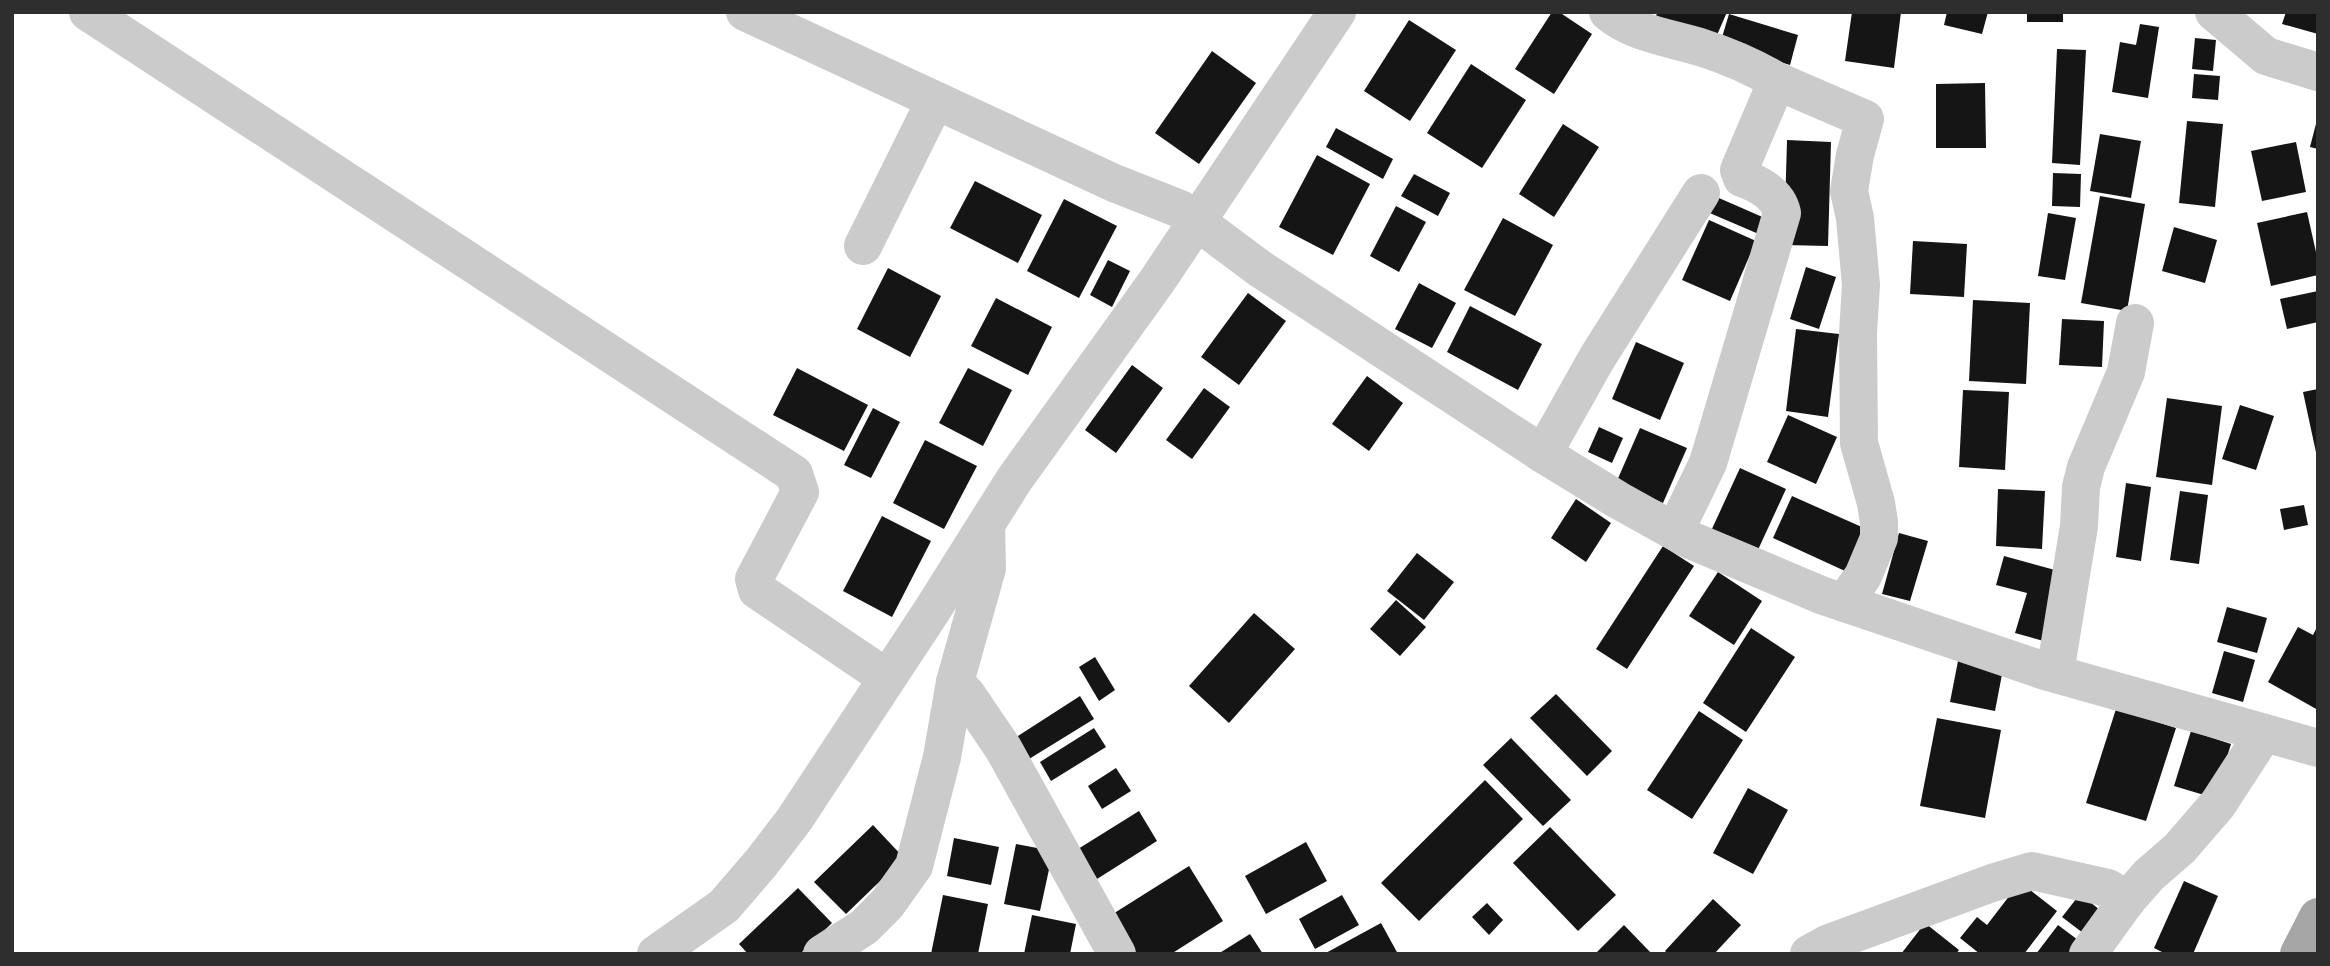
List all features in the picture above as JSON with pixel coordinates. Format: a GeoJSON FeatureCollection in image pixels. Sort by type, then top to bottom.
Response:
{"type":"FeatureCollection","features":[{"type":"Feature","properties":{"kind":"main road"},"geometry":{"type":"LineString","coordinates":[[2299,954],[2318,917]]}},
{"type":"Feature","properties":{"kind":"street"},"geometry":{"type":"LineString","coordinates":[[88,12],[794,474],[800,492],[754,579],[757,590],[887,678]]}},
{"type":"Feature","properties":{"kind":"street"},"geometry":{"type":"LineString","coordinates":[[744,12],[1114,184],[1180,209],[1259,268],[1544,454],[1618,500],[1675,531],[1844,603],[2054,673],[2318,748]]}},
{"type":"Feature","properties":{"kind":"street"},"geometry":{"type":"LineString","coordinates":[[662,952],[724,906],[794,820],[1013,480],[1197,223],[1337,12]]}},
{"type":"Feature","properties":{"kind":"street"},"geometry":{"type":"LineString","coordinates":[[1608,12],[1615,19],[1647,32],[1706,49],[1865,119],[1849,191],[1855,218],[1861,285],[1858,333],[1859,443],[1880,522],[1879,538],[1863,576],[1844,603]]}},
{"type":"Feature","properties":{"kind":"street"},"geometry":{"type":"LineString","coordinates":[[2214,12],[2266,56],[2318,72]]}},
{"type":"Feature","properties":{"kind":"street"},"geometry":{"type":"LineString","coordinates":[[1675,531],[1708,463],[1782,213],[1781,206],[1762,186],[1742,178],[1739,170],[1777,81]]}},
{"type":"Feature","properties":{"kind":"street"},"geometry":{"type":"LineString","coordinates":[[863,246],[935,101]]}},
{"type":"Feature","properties":{"kind":"street"},"geometry":{"type":"LineString","coordinates":[[1544,454],[1597,358],[1701,193]]}},
{"type":"Feature","properties":{"kind":"street"},"geometry":{"type":"LineString","coordinates":[[2054,673],[2079,526],[2081,487],[2086,467],[2126,372],[2135,323]]}},
{"type":"Feature","properties":{"kind":"street"},"geometry":{"type":"LineString","coordinates":[[822,954],[864,927],[887,904],[914,866],[942,757],[955,682],[987,568],[986,525]]}},
{"type":"Feature","properties":{"kind":"street"},"geometry":{"type":"LineString","coordinates":[[955,682],[1003,748],[1118,954]]}},
{"type":"Feature","properties":{"kind":"street"},"geometry":{"type":"LineString","coordinates":[[2102,948],[2127,900],[2149,875],[2180,848],[2218,804],[2264,733]]}},
{"type":"Feature","properties":{"kind":"street"},"geometry":{"type":"LineString","coordinates":[[1809,954],[1829,943],[2032,871],[2108,888],[2127,900]]}},
{"type":"Feature","properties":{"kind":"building"},"geometry":{"type":"Polygon","coordinates":[[[1552,12],[1559,12],[1592,34],[1554,94],[1515,69],[1552,12]]]}},
{"type":"Feature","properties":{"kind":"building"},"geometry":{"type":"Polygon","coordinates":[[[1657,12],[1727,12],[1714,42],[1656,17],[1657,12]]]}},
{"type":"Feature","properties":{"kind":"building"},"geometry":{"type":"Polygon","coordinates":[[[1852,12],[1901,12],[1894,68],[1845,61],[1852,12]]]}},
{"type":"Feature","properties":{"kind":"building"},"geometry":{"type":"Polygon","coordinates":[[[1947,12],[1988,12],[1982,34],[1944,25],[1947,12]]]}},
{"type":"Feature","properties":{"kind":"building"},"geometry":{"type":"Polygon","coordinates":[[[2027,12],[2063,12],[2063,22],[2027,22],[2027,12]]]}},
{"type":"Feature","properties":{"kind":"building"},"geometry":{"type":"Polygon","coordinates":[[[2286,12],[2318,12],[2318,34],[2282,24],[2286,12]]]}},
{"type":"Feature","properties":{"kind":"building"},"geometry":{"type":"Polygon","coordinates":[[[1729,14],[1798,35],[1790,65],[1720,44],[1729,14]]]}},
{"type":"Feature","properties":{"kind":"building"},"geometry":{"type":"Polygon","coordinates":[[[1409,20],[1456,50],[1410,121],[1364,91],[1409,20]]]}},
{"type":"Feature","properties":{"kind":"building"},"geometry":{"type":"Polygon","coordinates":[[[2140,24],[2159,27],[2148,98],[2112,92],[2120,42],[2136,45],[2140,24]]]}},
{"type":"Feature","properties":{"kind":"building"},"geometry":{"type":"Polygon","coordinates":[[[2195,38],[2216,40],[2213,71],[2192,69],[2195,38]]]}},
{"type":"Feature","properties":{"kind":"building"},"geometry":{"type":"Polygon","coordinates":[[[2057,49],[2086,50],[2080,165],[2052,163],[2057,49]]]}},
{"type":"Feature","properties":{"kind":"building"},"geometry":{"type":"Polygon","coordinates":[[[1212,51],[1256,83],[1199,164],[1155,133],[1212,51]]]}},
{"type":"Feature","properties":{"kind":"building"},"geometry":{"type":"Polygon","coordinates":[[[1471,64],[1526,100],[1482,168],[1427,133],[1471,64]]]}},
{"type":"Feature","properties":{"kind":"building"},"geometry":{"type":"Polygon","coordinates":[[[2194,74],[2220,76],[2218,100],[2192,98],[2194,74]]]}},
{"type":"Feature","properties":{"kind":"building"},"geometry":{"type":"Polygon","coordinates":[[[1985,83],[1986,148],[1936,148],[1936,84],[1985,83]]]}},
{"type":"Feature","properties":{"kind":"building"},"geometry":{"type":"Polygon","coordinates":[[[2318,120],[2318,149],[2310,147],[2318,120]]]}},
{"type":"Feature","properties":{"kind":"building"},"geometry":{"type":"Polygon","coordinates":[[[2187,121],[2223,124],[2215,207],[2179,203],[2187,121]]]}},
{"type":"Feature","properties":{"kind":"building"},"geometry":{"type":"Polygon","coordinates":[[[1563,124],[1599,147],[1554,217],[1519,194],[1563,124]]]}},
{"type":"Feature","properties":{"kind":"building"},"geometry":{"type":"Polygon","coordinates":[[[1336,128],[1393,159],[1383,179],[1326,147],[1336,128]]]}},
{"type":"Feature","properties":{"kind":"building"},"geometry":{"type":"Polygon","coordinates":[[[2100,134],[2141,141],[2131,198],[2090,191],[2100,134]]]}},
{"type":"Feature","properties":{"kind":"building"},"geometry":{"type":"Polygon","coordinates":[[[1787,140],[1831,142],[1828,246],[1784,245],[1787,140]]]}},
{"type":"Feature","properties":{"kind":"building"},"geometry":{"type":"Polygon","coordinates":[[[2296,142],[2306,192],[2262,201],[2251,151],[2296,142]]]}},
{"type":"Feature","properties":{"kind":"building"},"geometry":{"type":"Polygon","coordinates":[[[1317,155],[1370,184],[1333,255],[1279,227],[1317,155]]]}},
{"type":"Feature","properties":{"kind":"building"},"geometry":{"type":"Polygon","coordinates":[[[2053,173],[2081,174],[2080,207],[2052,206],[2053,173]]]}},
{"type":"Feature","properties":{"kind":"building"},"geometry":{"type":"Polygon","coordinates":[[[1414,174],[1450,193],[1438,216],[1401,196],[1414,174]]]}},
{"type":"Feature","properties":{"kind":"building"},"geometry":{"type":"Polygon","coordinates":[[[975,181],[1042,215],[1018,263],[950,228],[975,181]]]}},
{"type":"Feature","properties":{"kind":"building"},"geometry":{"type":"Polygon","coordinates":[[[1712,195],[1767,219],[1761,235],[1705,211],[1712,195]]]}},
{"type":"Feature","properties":{"kind":"building"},"geometry":{"type":"Polygon","coordinates":[[[2100,196],[2145,204],[2127,311],[2081,303],[2100,196]]]}},
{"type":"Feature","properties":{"kind":"building"},"geometry":{"type":"Polygon","coordinates":[[[1064,199],[1117,226],[1079,298],[1027,271],[1064,199]]]}},
{"type":"Feature","properties":{"kind":"building"},"geometry":{"type":"Polygon","coordinates":[[[1396,206],[1426,222],[1399,272],[1370,256],[1396,206]]]}},
{"type":"Feature","properties":{"kind":"building"},"geometry":{"type":"Polygon","coordinates":[[[2307,212],[2318,261],[2318,275],[2271,286],[2257,223],[2307,212]]]}},
{"type":"Feature","properties":{"kind":"building"},"geometry":{"type":"Polygon","coordinates":[[[2048,213],[2076,218],[2065,280],[2038,276],[2048,213]]]}},
{"type":"Feature","properties":{"kind":"building"},"geometry":{"type":"Polygon","coordinates":[[[1503,218],[1553,245],[1515,316],[1464,290],[1503,218]]]}},
{"type":"Feature","properties":{"kind":"building"},"geometry":{"type":"Polygon","coordinates":[[[1709,220],[1756,241],[1730,301],[1682,280],[1709,220]]]}},
{"type":"Feature","properties":{"kind":"building"},"geometry":{"type":"Polygon","coordinates":[[[2174,227],[2217,240],[2205,283],[2162,271],[2174,227]]]}},
{"type":"Feature","properties":{"kind":"building"},"geometry":{"type":"Polygon","coordinates":[[[1913,241],[1967,244],[1964,297],[1910,294],[1913,241]]]}},
{"type":"Feature","properties":{"kind":"building"},"geometry":{"type":"Polygon","coordinates":[[[1108,260],[1130,271],[1112,307],[1090,295],[1108,260]]]}},
{"type":"Feature","properties":{"kind":"building"},"geometry":{"type":"Polygon","coordinates":[[[1806,267],[1836,277],[1819,329],[1790,319],[1806,267]]]}},
{"type":"Feature","properties":{"kind":"building"},"geometry":{"type":"Polygon","coordinates":[[[888,268],[941,296],[910,357],[857,329],[888,268]]]}},
{"type":"Feature","properties":{"kind":"building"},"geometry":{"type":"Polygon","coordinates":[[[1419,283],[1456,303],[1432,348],[1395,329],[1419,283]]]}},
{"type":"Feature","properties":{"kind":"building"},"geometry":{"type":"Polygon","coordinates":[[[2318,291],[2318,322],[2287,329],[2280,299],[2318,291]]]}},
{"type":"Feature","properties":{"kind":"building"},"geometry":{"type":"Polygon","coordinates":[[[1248,293],[1286,321],[1239,385],[1201,357],[1248,293]]]}},
{"type":"Feature","properties":{"kind":"building"},"geometry":{"type":"Polygon","coordinates":[[[996,298],[1052,327],[1028,375],[971,346],[996,298]]]}},
{"type":"Feature","properties":{"kind":"building"},"geometry":{"type":"Polygon","coordinates":[[[1973,300],[2030,303],[2026,384],[1969,381],[1973,300]]]}},
{"type":"Feature","properties":{"kind":"building"},"geometry":{"type":"Polygon","coordinates":[[[1470,306],[1542,344],[1518,390],[1447,352],[1470,306]]]}},
{"type":"Feature","properties":{"kind":"building"},"geometry":{"type":"Polygon","coordinates":[[[2062,319],[2104,321],[2102,367],[2059,365],[2062,319]]]}},
{"type":"Feature","properties":{"kind":"building"},"geometry":{"type":"Polygon","coordinates":[[[1796,329],[1839,334],[1828,417],[1786,411],[1796,329]]]}},
{"type":"Feature","properties":{"kind":"building"},"geometry":{"type":"Polygon","coordinates":[[[1636,342],[1684,363],[1660,420],[1612,399],[1636,342]]]}},
{"type":"Feature","properties":{"kind":"building"},"geometry":{"type":"Polygon","coordinates":[[[1132,365],[1163,388],[1116,453],[1085,430],[1132,365]]]}},
{"type":"Feature","properties":{"kind":"building"},"geometry":{"type":"Polygon","coordinates":[[[797,368],[868,405],[844,451],[773,415],[797,368]]]}},
{"type":"Feature","properties":{"kind":"building"},"geometry":{"type":"Polygon","coordinates":[[[968,368],[1012,390],[983,446],[939,423],[968,368]]]}},
{"type":"Feature","properties":{"kind":"building"},"geometry":{"type":"Polygon","coordinates":[[[1367,376],[1403,403],[1369,451],[1332,424],[1367,376]]]}},
{"type":"Feature","properties":{"kind":"building"},"geometry":{"type":"Polygon","coordinates":[[[1204,388],[1230,407],[1192,459],[1166,440],[1204,388]]]}},
{"type":"Feature","properties":{"kind":"building"},"geometry":{"type":"Polygon","coordinates":[[[2318,389],[2318,457],[2317,457],[2303,392],[2318,389]]]}},
{"type":"Feature","properties":{"kind":"building"},"geometry":{"type":"Polygon","coordinates":[[[1963,390],[2009,392],[2005,470],[1959,467],[1963,390]]]}},
{"type":"Feature","properties":{"kind":"building"},"geometry":{"type":"Polygon","coordinates":[[[2167,398],[2222,406],[2212,485],[2156,477],[2167,398]]]}},
{"type":"Feature","properties":{"kind":"building"},"geometry":{"type":"Polygon","coordinates":[[[2240,405],[2274,416],[2256,470],[2222,459],[2240,405]]]}},
{"type":"Feature","properties":{"kind":"building"},"geometry":{"type":"Polygon","coordinates":[[[873,408],[900,422],[871,478],[844,465],[873,408]]]}},
{"type":"Feature","properties":{"kind":"building"},"geometry":{"type":"Polygon","coordinates":[[[1788,415],[1837,437],[1816,484],[1767,462],[1788,415]]]}},
{"type":"Feature","properties":{"kind":"building"},"geometry":{"type":"Polygon","coordinates":[[[1599,427],[1623,438],[1612,463],[1588,452],[1599,427]]]}},
{"type":"Feature","properties":{"kind":"building"},"geometry":{"type":"Polygon","coordinates":[[[1640,428],[1687,448],[1663,503],[1616,483],[1640,428]]]}},
{"type":"Feature","properties":{"kind":"building"},"geometry":{"type":"Polygon","coordinates":[[[925,440],[977,466],[944,529],[893,503],[925,440]]]}},
{"type":"Feature","properties":{"kind":"building"},"geometry":{"type":"Polygon","coordinates":[[[1740,468],[1786,489],[1757,552],[1711,531],[1740,468]]]}},
{"type":"Feature","properties":{"kind":"building"},"geometry":{"type":"Polygon","coordinates":[[[2126,483],[2151,487],[2141,561],[2116,557],[2126,483]]]}},
{"type":"Feature","properties":{"kind":"building"},"geometry":{"type":"Polygon","coordinates":[[[1998,489],[2045,491],[2042,549],[1996,546],[1998,489]]]}},
{"type":"Feature","properties":{"kind":"building"},"geometry":{"type":"Polygon","coordinates":[[[2180,491],[2208,495],[2199,564],[2170,560],[2180,491]]]}},
{"type":"Feature","properties":{"kind":"building"},"geometry":{"type":"Polygon","coordinates":[[[1792,496],[1864,528],[1845,571],[1773,538],[1792,496]]]}},
{"type":"Feature","properties":{"kind":"building"},"geometry":{"type":"Polygon","coordinates":[[[1576,499],[1611,523],[1586,562],[1551,538],[1576,499]]]}},
{"type":"Feature","properties":{"kind":"building"},"geometry":{"type":"Polygon","coordinates":[[[2304,505],[2308,525],[2284,530],[2280,509],[2304,505]]]}},
{"type":"Feature","properties":{"kind":"building"},"geometry":{"type":"Polygon","coordinates":[[[882,516],[931,541],[892,617],[843,591],[882,516]]]}},
{"type":"Feature","properties":{"kind":"building"},"geometry":{"type":"Polygon","coordinates":[[[1899,533],[1928,541],[1910,601],[1882,594],[1899,533]]]}},
{"type":"Feature","properties":{"kind":"building"},"geometry":{"type":"Polygon","coordinates":[[[1663,546],[1694,566],[1627,669],[1596,649],[1663,546]]]}},
{"type":"Feature","properties":{"kind":"building"},"geometry":{"type":"Polygon","coordinates":[[[1417,553],[1454,582],[1424,620],[1387,591],[1417,553]]]}},
{"type":"Feature","properties":{"kind":"building"},"geometry":{"type":"Polygon","coordinates":[[[2004,556],[2066,573],[2047,642],[2015,633],[2027,593],[1996,585],[2004,556]]]}},
{"type":"Feature","properties":{"kind":"building"},"geometry":{"type":"Polygon","coordinates":[[[1718,572],[1762,601],[1734,645],[1689,616],[1718,572]]]}},
{"type":"Feature","properties":{"kind":"building"},"geometry":{"type":"Polygon","coordinates":[[[1396,600],[1426,627],[1400,656],[1370,629],[1396,600]]]}},
{"type":"Feature","properties":{"kind":"building"},"geometry":{"type":"Polygon","coordinates":[[[2227,607],[2267,618],[2257,653],[2217,642],[2227,607]]]}},
{"type":"Feature","properties":{"kind":"building"},"geometry":{"type":"Polygon","coordinates":[[[1254,613],[1295,649],[1229,723],[1189,686],[1254,613]]]}},
{"type":"Feature","properties":{"kind":"building"},"geometry":{"type":"Polygon","coordinates":[[[2318,625],[2318,710],[2268,682],[2298,627],[2313,635],[2318,625]]]}},
{"type":"Feature","properties":{"kind":"building"},"geometry":{"type":"Polygon","coordinates":[[[1751,628],[1795,657],[1746,732],[1703,703],[1751,628]]]}},
{"type":"Feature","properties":{"kind":"building"},"geometry":{"type":"Polygon","coordinates":[[[2224,651],[2255,660],[2243,702],[2212,693],[2224,651]]]}},
{"type":"Feature","properties":{"kind":"building"},"geometry":{"type":"Polygon","coordinates":[[[1959,656],[2004,664],[1995,711],[1950,702],[1959,656]]]}},
{"type":"Feature","properties":{"kind":"building"},"geometry":{"type":"Polygon","coordinates":[[[1095,657],[1115,690],[1099,701],[1079,667],[1095,657]]]}},
{"type":"Feature","properties":{"kind":"building"},"geometry":{"type":"Polygon","coordinates":[[[1556,694],[1612,751],[1587,776],[1530,718],[1556,694]]]}},
{"type":"Feature","properties":{"kind":"building"},"geometry":{"type":"Polygon","coordinates":[[[1080,696],[1094,719],[1029,759],[1015,738],[1080,696]]]}},
{"type":"Feature","properties":{"kind":"building"},"geometry":{"type":"Polygon","coordinates":[[[2116,709],[2176,728],[2146,821],[2086,803],[2116,709]]]}},
{"type":"Feature","properties":{"kind":"building"},"geometry":{"type":"Polygon","coordinates":[[[1699,711],[1743,740],[1692,819],[1647,790],[1699,711]]]}},
{"type":"Feature","properties":{"kind":"building"},"geometry":{"type":"Polygon","coordinates":[[[1937,718],[2001,730],[1985,818],[1920,806],[1937,718]]]}},
{"type":"Feature","properties":{"kind":"building"},"geometry":{"type":"Polygon","coordinates":[[[1094,728],[1106,747],[1051,781],[1040,762],[1094,728]]]}},
{"type":"Feature","properties":{"kind":"building"},"geometry":{"type":"Polygon","coordinates":[[[2191,731],[2231,744],[2214,798],[2174,786],[2191,731]]]}},
{"type":"Feature","properties":{"kind":"building"},"geometry":{"type":"Polygon","coordinates":[[[1511,738],[1571,800],[1543,826],[1483,765],[1511,738]]]}},
{"type":"Feature","properties":{"kind":"building"},"geometry":{"type":"Polygon","coordinates":[[[1116,768],[1131,791],[1102,809],[1088,786],[1116,768]]]}},
{"type":"Feature","properties":{"kind":"building"},"geometry":{"type":"Polygon","coordinates":[[[1485,780],[1523,819],[1419,921],[1381,883],[1485,780]]]}},
{"type":"Feature","properties":{"kind":"building"},"geometry":{"type":"Polygon","coordinates":[[[1748,788],[1788,810],[1753,874],[1713,853],[1748,788]]]}},
{"type":"Feature","properties":{"kind":"building"},"geometry":{"type":"Polygon","coordinates":[[[1139,811],[1157,841],[1097,879],[1078,849],[1139,811]]]}},
{"type":"Feature","properties":{"kind":"building"},"geometry":{"type":"Polygon","coordinates":[[[873,825],[904,858],[846,914],[814,882],[873,825]]]}},
{"type":"Feature","properties":{"kind":"building"},"geometry":{"type":"Polygon","coordinates":[[[1550,827],[1616,895],[1578,931],[1513,863],[1550,827]]]}},
{"type":"Feature","properties":{"kind":"building"},"geometry":{"type":"Polygon","coordinates":[[[954,838],[999,847],[991,885],[947,876],[954,838]]]}},
{"type":"Feature","properties":{"kind":"building"},"geometry":{"type":"Polygon","coordinates":[[[1306,842],[1327,881],[1266,914],[1245,876],[1306,842]]]}},
{"type":"Feature","properties":{"kind":"building"},"geometry":{"type":"Polygon","coordinates":[[[1016,844],[1053,851],[1040,911],[1004,904],[1016,844]]]}},
{"type":"Feature","properties":{"kind":"building"},"geometry":{"type":"Polygon","coordinates":[[[1189,866],[1223,921],[1171,954],[1131,954],[1108,917],[1189,866]]]}},
{"type":"Feature","properties":{"kind":"building"},"geometry":{"type":"Polygon","coordinates":[[[2184,881],[2218,896],[2193,954],[2166,954],[2154,948],[2184,881]]]}},
{"type":"Feature","properties":{"kind":"building"},"geometry":{"type":"Polygon","coordinates":[[[2020,882],[2057,911],[2024,954],[1980,954],[1960,938],[1977,917],[1987,925],[2020,882]]]}},
{"type":"Feature","properties":{"kind":"building"},"geometry":{"type":"Polygon","coordinates":[[[798,888],[832,923],[800,954],[748,954],[739,944],[798,888]]]}},
{"type":"Feature","properties":{"kind":"building"},"geometry":{"type":"Polygon","coordinates":[[[2080,894],[2105,914],[2087,936],[2062,917],[2080,894]]]}},
{"type":"Feature","properties":{"kind":"building"},"geometry":{"type":"Polygon","coordinates":[[[943,895],[988,904],[978,954],[931,954],[943,895]]]}},
{"type":"Feature","properties":{"kind":"building"},"geometry":{"type":"Polygon","coordinates":[[[1342,895],[1359,925],[1315,949],[1299,919],[1342,895]]]}},
{"type":"Feature","properties":{"kind":"building"},"geometry":{"type":"Polygon","coordinates":[[[1713,899],[1741,925],[1714,954],[1668,954],[1665,951],[1713,899]]]}},
{"type":"Feature","properties":{"kind":"building"},"geometry":{"type":"Polygon","coordinates":[[[1487,903],[1503,920],[1489,935],[1472,917],[1487,903]]]}},
{"type":"Feature","properties":{"kind":"building"},"geometry":{"type":"Polygon","coordinates":[[[1032,915],[1076,924],[1070,954],[1024,954],[1032,915]]]}},
{"type":"Feature","properties":{"kind":"building"},"geometry":{"type":"Polygon","coordinates":[[[1381,923],[1398,954],[1324,954],[1381,923]]]}},
{"type":"Feature","properties":{"kind":"building"},"geometry":{"type":"Polygon","coordinates":[[[1925,923],[1959,950],[1956,954],[1901,954],[1925,923]]]}},
{"type":"Feature","properties":{"kind":"building"},"geometry":{"type":"Polygon","coordinates":[[[1624,925],[1652,954],[1595,954],[1624,925]]]}},
{"type":"Feature","properties":{"kind":"building"},"geometry":{"type":"Polygon","coordinates":[[[2058,925],[2082,943],[2073,954],[2036,954],[2058,925]]]}},
{"type":"Feature","properties":{"kind":"building"},"geometry":{"type":"Polygon","coordinates":[[[1250,934],[1263,954],[1218,954],[1250,934]]]}}]}
